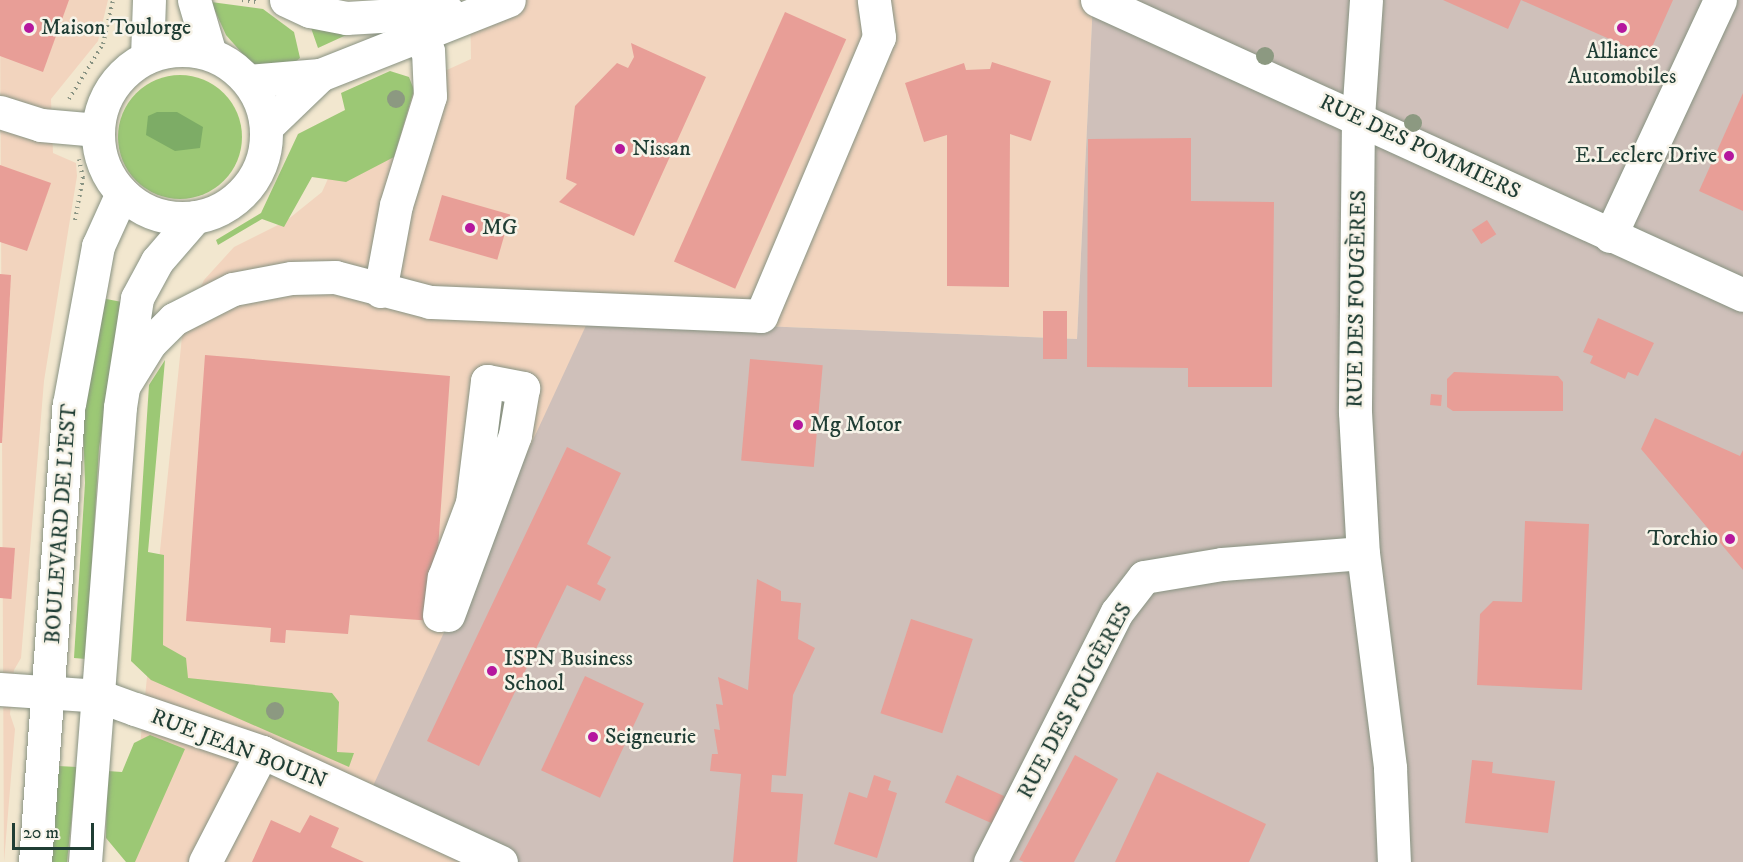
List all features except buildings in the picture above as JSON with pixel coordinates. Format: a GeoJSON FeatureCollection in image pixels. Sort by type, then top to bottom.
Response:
{"type":"FeatureCollection","features":[{"type":"Feature","properties":{"kind":"street"},"geometry":{"type":"LineString","coordinates":[[147,57],[149,0]]}},
{"type":"Feature","properties":{"kind":"street"},"geometry":{"type":"LineString","coordinates":[[194,0],[210,54]]}},
{"type":"Feature","properties":{"kind":"street"},"geometry":{"type":"LineString","coordinates":[[124,384],[150,343],[174,319],[233,289],[334,277],[380,291],[430,302],[761,316],[879,37],[874,0]]}},
{"type":"Feature","properties":{"kind":"street","name":"RUE DES POMMIERS"},"geometry":{"type":"LineString","coordinates":[[1097,0],[1743,296]]}},
{"type":"Feature","properties":{"kind":"street","name":"RUE DES FOUGÈRES"},"geometry":{"type":"LineString","coordinates":[[1366,0],[1358,118],[1355,412],[1363,553],[1390,768],[1394,862]]}},
{"type":"Feature","properties":{"kind":"street"},"geometry":{"type":"LineString","coordinates":[[1610,236],[1720,0]]}},
{"type":"Feature","properties":{"kind":"street"},"geometry":{"type":"LineString","coordinates":[[274,2],[310,11],[383,20],[502,3]]}},
{"type":"Feature","properties":{"kind":"street"},"geometry":{"type":"LineString","coordinates":[[248,81],[320,75],[502,3]]}},
{"type":"Feature","properties":{"kind":"street"},"geometry":{"type":"LineString","coordinates":[[380,291],[396,205],[430,96],[428,51],[416,37]]}},
{"type":"Feature","properties":{"kind":"street"},"geometry":{"type":"LineString","coordinates":[[85,862],[124,384],[145,281],[195,217],[240,195],[264,152],[266,127],[248,81],[210,54],[168,51],[147,57],[112,87],[98,130],[108,175],[122,193],[160,215],[195,217]]}},
{"type":"Feature","properties":{"kind":"street"},"geometry":{"type":"LineString","coordinates":[[266,127],[320,75]]}},
{"type":"Feature","properties":{"kind":"street"},"geometry":{"type":"LineString","coordinates":[[0,112],[41,125],[98,130]]}},
{"type":"Feature","properties":{"kind":"street","name":"BOULEVARD DE L'EST"},"geometry":{"type":"LineString","coordinates":[[35,862],[69,404],[98,246],[122,193]]}},
{"type":"Feature","properties":{"kind":"street"},"geometry":{"type":"LineString","coordinates":[[488,381],[523,388],[515,435],[444,615],[444,577],[472,503],[488,381]]}},
{"type":"Feature","properties":{"kind":"street","name":"RUE DES FOUGÈRES"},"geometry":{"type":"LineString","coordinates":[[990,862],[1118,612],[1144,578],[1222,564],[1363,553]]}},
{"type":"Feature","properties":{"kind":"street","name":"RUE JEAN BOUIN"},"geometry":{"type":"LineString","coordinates":[[0,689],[99,696],[262,753],[501,862]]}},
{"type":"Feature","properties":{"kind":"street"},"geometry":{"type":"LineString","coordinates":[[205,862],[262,753]]}},
{"type":"Feature","properties":{"kind":"path"},"geometry":{"type":"LineString","coordinates":[[69,99],[103,44],[113,0]]}},
{"type":"Feature","properties":{"kind":"path"},"geometry":{"type":"LineString","coordinates":[[242,0],[274,2]]}},
{"type":"Feature","properties":{"kind":"shaded area"},"geometry":{"type":"Polygon","coordinates":[[[0,0],[108,0],[98,41],[51,99],[53,153],[76,163],[77,176],[44,381],[21,658],[14,670],[10,714],[15,729],[4,862],[0,0]]]}},
{"type":"Feature","properties":{"kind":"shaded area"},"geometry":{"type":"Polygon","coordinates":[[[470,0],[1093,0],[1077,339],[589,319],[501,862],[128,862],[183,327],[204,280],[234,247],[286,221],[322,192],[359,110],[471,59],[470,0]]]}},
{"type":"Feature","properties":{"kind":"shaded area"},"geometry":{"type":"Polygon","coordinates":[[[1093,0],[1743,0],[1743,862],[501,862],[366,801],[589,319],[1077,339],[1093,0]]]}},
{"type":"Feature","properties":{"kind":"green space"},"geometry":{"type":"Polygon","coordinates":[[[211,2],[263,9],[294,32],[300,58],[293,64],[258,66],[248,60],[226,35],[211,2]]]}},
{"type":"Feature","properties":{"kind":"green space"},"geometry":{"type":"Polygon","coordinates":[[[311,28],[331,31],[355,31],[318,48],[311,28]]]}},
{"type":"Feature","properties":{"kind":"green space"},"geometry":{"type":"Polygon","coordinates":[[[390,71],[409,77],[414,90],[394,157],[346,182],[312,177],[284,227],[262,219],[218,245],[216,240],[261,213],[298,134],[345,110],[341,93],[390,71]]]}},
{"type":"Feature","properties":{"kind":"green space"},"geometry":{"type":"Polygon","coordinates":[[[180,75],[204,79],[224,93],[238,113],[242,137],[238,161],[224,181],[204,195],[180,199],[156,195],[136,181],[122,161],[118,137],[122,113],[136,93],[156,79],[180,75]]]}},
{"type":"Feature","properties":{"kind":"green space"},"geometry":{"type":"Polygon","coordinates":[[[157,112],[177,112],[203,127],[200,148],[175,151],[146,135],[148,116],[157,112]]]}},
{"type":"Feature","properties":{"kind":"green space"},"geometry":{"type":"Polygon","coordinates":[[[101,298],[122,302],[99,448],[86,659],[74,658],[85,483],[83,423],[101,298]]]}},
{"type":"Feature","properties":{"kind":"green space"},"geometry":{"type":"Polygon","coordinates":[[[165,360],[148,552],[164,555],[163,645],[186,658],[188,678],[332,693],[339,702],[337,752],[354,753],[349,767],[151,680],[131,661],[149,385],[165,360]]]}},
{"type":"Feature","properties":{"kind":"green space"},"geometry":{"type":"Polygon","coordinates":[[[150,735],[185,749],[135,862],[126,862],[106,838],[107,771],[122,772],[134,743],[150,735]]]}},
{"type":"Feature","properties":{"kind":"green space"},"geometry":{"type":"Polygon","coordinates":[[[58,766],[77,767],[67,862],[51,862],[58,766]]]}},
{"type":"Feature","properties":{"kind":"place","name":"Maison Toulorge"},"geometry":{"type":"Point","coordinates":[29,28]}},
{"type":"Feature","properties":{"kind":"place","name":"Alliance Automobiles"},"geometry":{"type":"Point","coordinates":[1622,28]}},
{"type":"Feature","properties":{"kind":"place","name":"Nissan"},"geometry":{"type":"Point","coordinates":[620,149]}},
{"type":"Feature","properties":{"kind":"place","name":"E.Leclerc Drive"},"geometry":{"type":"Point","coordinates":[1729,156]}},
{"type":"Feature","properties":{"kind":"place","name":"MG"},"geometry":{"type":"Point","coordinates":[470,228]}},
{"type":"Feature","properties":{"kind":"place","name":"Mg Motor"},"geometry":{"type":"Point","coordinates":[798,425]}},
{"type":"Feature","properties":{"kind":"place","name":"Torchio"},"geometry":{"type":"Point","coordinates":[1730,539]}},
{"type":"Feature","properties":{"kind":"place","name":"ISPN Business School"},"geometry":{"type":"Point","coordinates":[492,671]}},
{"type":"Feature","properties":{"kind":"place","name":"Seigneurie"},"geometry":{"type":"Point","coordinates":[593,737]}}]}
